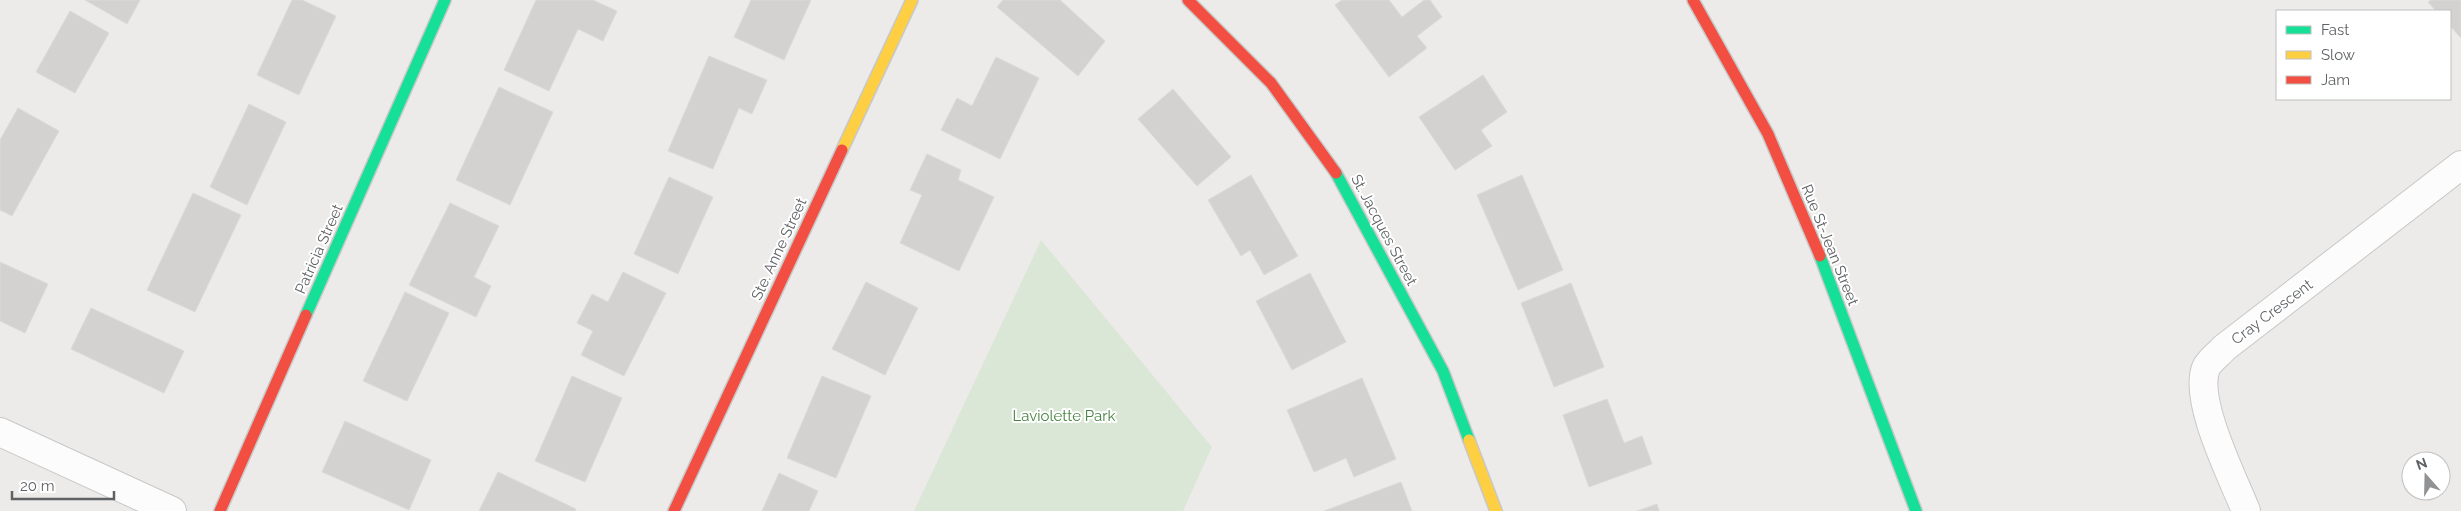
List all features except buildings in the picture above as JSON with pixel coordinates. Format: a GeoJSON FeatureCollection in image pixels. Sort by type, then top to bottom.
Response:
{"type":"FeatureCollection","features":[{"type":"Feature","properties":{"kind":"street","name":"Patricia Street"},"geometry":{"type":"LineString","coordinates":[[220,511],[445,0]]}},
{"type":"Feature","properties":{"kind":"street","name":"Ste. Anne Street"},"geometry":{"type":"LineString","coordinates":[[674,511],[912,0]]}},
{"type":"Feature","properties":{"kind":"street","name":"St. Jacques Street"},"geometry":{"type":"LineString","coordinates":[[1188,0],[1271,83],[1337,174],[1443,371],[1496,511]]}},
{"type":"Feature","properties":{"kind":"street","name":"Rue St-Jean Street"},"geometry":{"type":"LineString","coordinates":[[1693,0],[1748,95],[1788,180],[1817,250],[1916,511]]}},
{"type":"Feature","properties":{"kind":"street","name":"Cray Crescent"},"geometry":{"type":"LineString","coordinates":[[2246,511],[2205,405],[2202,385],[2207,367],[2224,348],[2461,165]]}},
{"type":"Feature","properties":{"kind":"street"},"geometry":{"type":"LineString","coordinates":[[0,432],[172,511]]}},
{"type":"Feature","properties":{"kind":"green space","name":"Laviolette Park"},"geometry":{"type":"Polygon","coordinates":[[[1041,240],[1212,447],[1183,511],[914,511],[1041,240]]]}},
{"type":"Feature","properties":{"kind":"traffic: fast"},"geometry":{"type":"LineString","coordinates":[[306,315],[445,0]]}},
{"type":"Feature","properties":{"kind":"traffic: fast"},"geometry":{"type":"LineString","coordinates":[[1336,173],[1443,371],[1469,440]]}},
{"type":"Feature","properties":{"kind":"traffic: fast"},"geometry":{"type":"LineString","coordinates":[[1820,256],[1916,511]]}},
{"type":"Feature","properties":{"kind":"traffic: slow"},"geometry":{"type":"LineString","coordinates":[[842,150],[912,0]]}},
{"type":"Feature","properties":{"kind":"traffic: slow"},"geometry":{"type":"LineString","coordinates":[[1469,440],[1496,511]]}},
{"type":"Feature","properties":{"kind":"traffic: jam"},"geometry":{"type":"LineString","coordinates":[[1188,0],[1271,83],[1336,173]]}},
{"type":"Feature","properties":{"kind":"traffic: jam"},"geometry":{"type":"LineString","coordinates":[[1693,0],[1768,134],[1820,256]]}},
{"type":"Feature","properties":{"kind":"traffic: jam"},"geometry":{"type":"LineString","coordinates":[[674,511],[842,150]]}},
{"type":"Feature","properties":{"kind":"traffic: jam"},"geometry":{"type":"LineString","coordinates":[[220,511],[306,315]]}}]}
